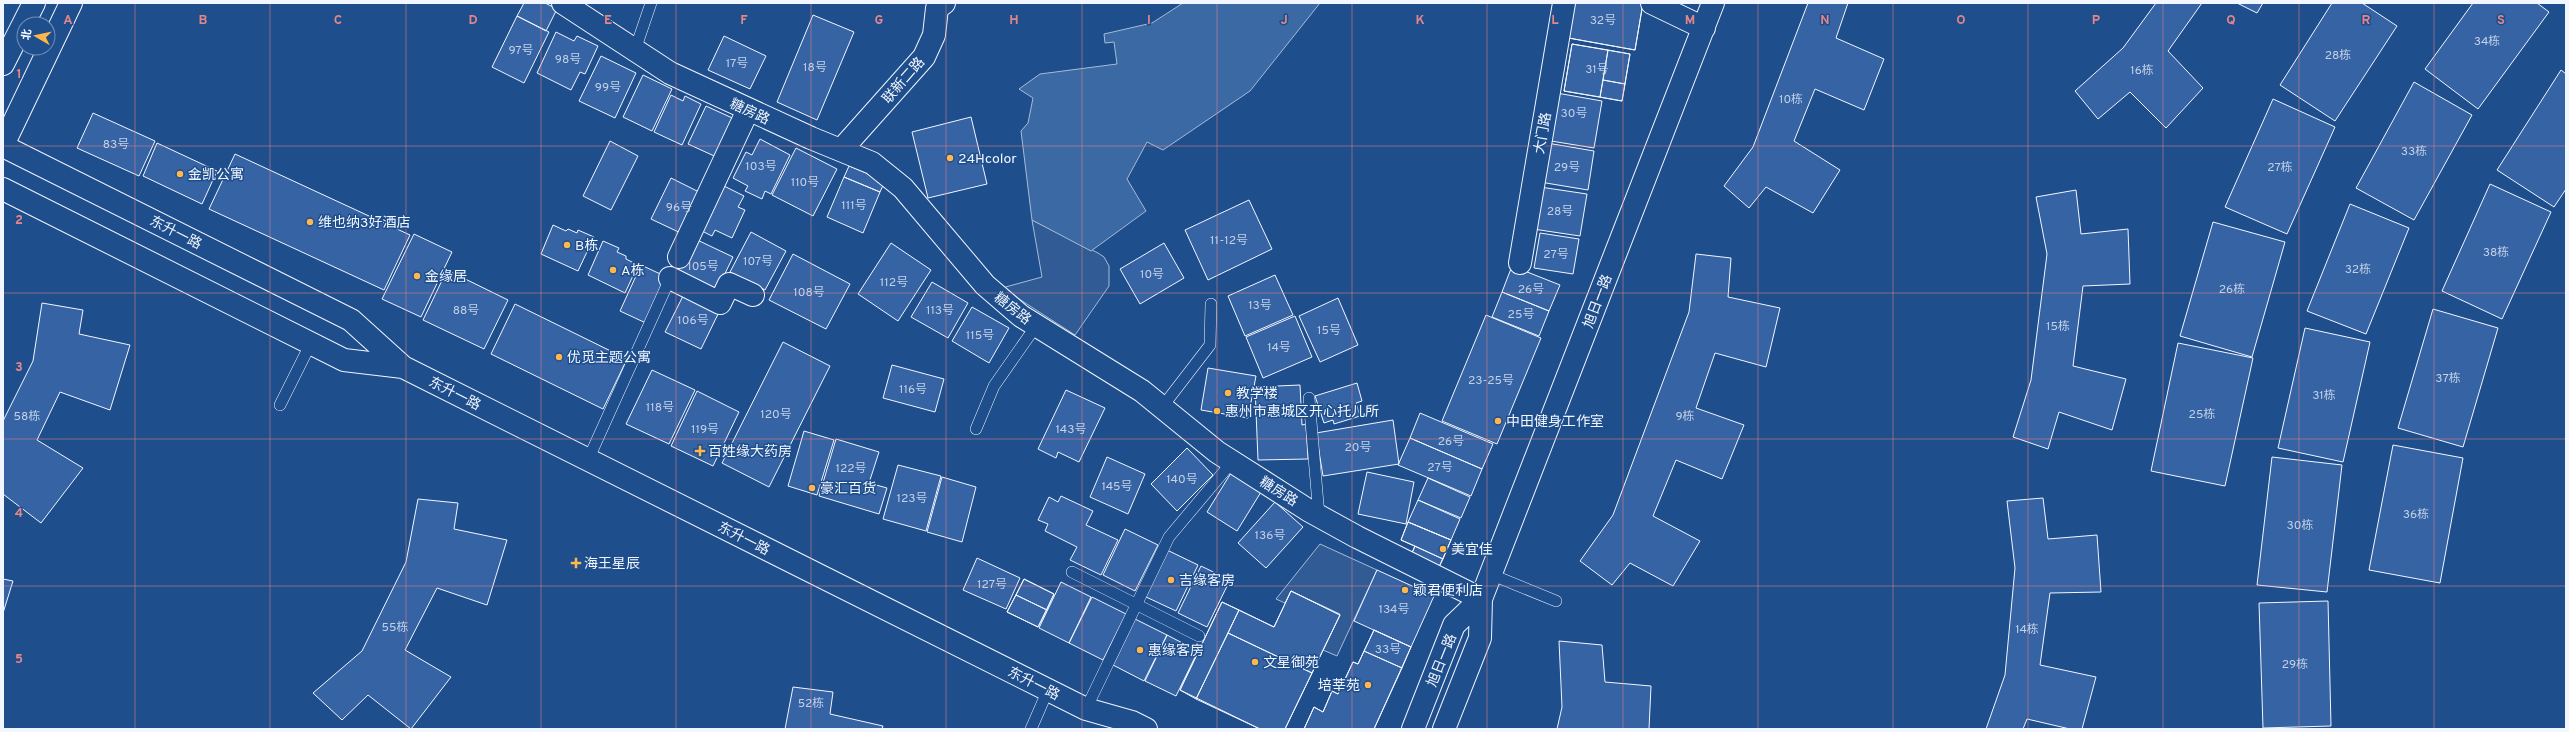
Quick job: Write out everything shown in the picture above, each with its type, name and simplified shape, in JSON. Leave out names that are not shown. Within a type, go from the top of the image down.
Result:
[{"type":"street","points":[[3,64],[34,3]]},
{"type":"street","points":[[3,145],[71,3]]},
{"type":"street","name":"糖房路","points":[[563,3],[670,73],[810,138],[842,149],[872,163],[903,188],[985,285],[1005,304],[1036,326],[1163,406],[1232,462],[1319,516],[1383,551],[1481,599]]},
{"type":"street","name":"联新二路","points":[[842,149],[924,57],[934,35],[937,8],[944,3]]},
{"type":"street","name":"大门路","points":[[1520,263],[1564,3]]},
{"type":"street","points":[[1652,3],[1704,28]]},
{"type":"street","name":"旭日一路","points":[[1444,729],[1480,638],[1481,599],[1490,574],[1713,3]]},
{"type":"street","points":[[679,257],[748,110]]},
{"type":"street","name":"东升一路","points":[[3,145],[351,320],[402,366],[1086,709],[1132,722],[1146,729]]},
{"type":"street","name":"东升一路","points":[[3,189],[344,360],[402,366]]},
{"type":"street","points":[[670,278],[720,303],[729,284],[752,295]]},
{"type":"street","name":"旭日一路","points":[[1413,729],[1454,625],[1481,599]]},
{"type":"street","name":"东升一路","points":[[1086,709],[1108,729]]},
{"type":"lane","points":[[635,50],[651,3]]},
{"type":"lane","points":[[588,460],[679,257]]},
{"type":"lane","points":[[1163,406],[1210,345],[1211,304]]},
{"type":"lane","points":[[976,429],[994,386],[1036,326]]},
{"type":"lane","points":[[280,405],[311,343]]},
{"type":"lane","points":[[1309,398],[1319,516]]},
{"type":"lane","points":[[1086,709],[1169,537],[1232,462]]},
{"type":"lane","points":[[1072,572],[1199,636]]},
{"type":"lane","points":[[1490,574],[1556,601]]},
{"type":"lane","points":[[1031,729],[1048,690]]},
{"type":"shaded area","points":[[1183,3],[1320,3],[1250,91],[1163,150],[1147,142],[1127,179],[1146,211],[1091,251],[1032,220],[1021,131],[1028,123],[1033,98],[1019,89],[1040,74],[1117,64],[1114,42],[1105,43],[1104,34],[1152,23]]},
{"type":"shaded area","points":[[1032,220],[1098,253],[1104,257],[1109,266],[1109,286],[1075,335],[1002,288],[1042,277]]},
{"type":"shaded area","points":[[1320,544],[1377,570],[1337,656],[1323,650],[1340,614],[1291,591],[1285,603],[1276,599]]},
{"type":"building","points":[[524,3],[545,3],[557,9],[546,31],[517,16]]},
{"type":"building","points":[[1569,3],[1643,3],[1635,50],[1563,37]]},
{"type":"building","points":[[1569,3],[1643,3],[1635,50],[1563,37]]},
{"type":"building","points":[[1808,3],[1848,3],[1836,38],[1884,59],[1864,110],[1815,89],[1794,141],[1840,170],[1813,213],[1766,187],[1749,208],[1724,186],[1753,147]]},
{"type":"building","points":[[2156,3],[2202,3],[2168,51],[2203,88],[2166,128],[2130,92],[2098,119],[2075,91],[2123,48]]},
{"type":"building","points":[[2237,3],[2263,3],[2257,13]]},
{"type":"building","points":[[2332,3],[2362,3],[2397,26],[2335,121],[2280,85]]},
{"type":"building","points":[[2473,3],[2537,3],[2549,12],[2478,109],[2425,69]]},
{"type":"building","points":[[813,15],[854,32],[817,120],[777,102]]},
{"type":"building","points":[[517,16],[549,32],[524,83],[492,67]]},
{"type":"building","points":[[556,32],[574,41],[577,36],[598,46],[585,74],[580,72],[571,90],[537,73]]},
{"type":"building","points":[[724,36],[766,56],[750,89],[708,70]]},
{"type":"building","points":[[1572,44],[1630,54],[1622,101],[1564,91]]},
{"type":"building","points":[[1572,44],[1608,50],[1600,97],[1564,91]]},
{"type":"building","points":[[1608,50],[1630,54],[1625,84],[1603,80]]},
{"type":"building","points":[[601,56],[636,73],[615,118],[579,101]]},
{"type":"building","points":[[2561,70],[2566,74],[2566,189],[2554,207],[2497,170]]},
{"type":"building","points":[[643,75],[672,89],[652,131],[623,117]]},
{"type":"building","points":[[1603,80],[1625,84],[1622,101],[1600,97]]},
{"type":"building","points":[[2414,82],[2472,115],[2414,220],[2356,188]]},
{"type":"building","points":[[1551,92],[1602,101],[1594,148],[1551,141]]},
{"type":"building","points":[[671,95],[683,101],[685,96],[701,104],[682,145],[654,132]]},
{"type":"building","points":[[2273,99],[2335,127],[2287,234],[2225,207]]},
{"type":"building","points":[[706,106],[741,122],[723,160],[688,144]]},
{"type":"building","points":[[93,113],[155,141],[139,176],[77,148]]},
{"type":"building","name":"24Hcolor","points":[[971,117],[987,184],[928,198],[912,132]]},
{"type":"building","points":[[760,139],[790,155],[771,194],[765,191],[762,199],[745,191],[748,186],[733,178],[746,152],[752,155]]},
{"type":"building","points":[[610,141],[638,156],[611,210],[583,196]]},
{"type":"building","name":"金凯公寓","points":[[157,143],[217,171],[202,204],[143,176]]},
{"type":"building","points":[[1547,143],[1594,151],[1588,190],[1540,182]]},
{"type":"building","points":[[796,148],[837,169],[813,216],[772,195]]},
{"type":"building","name":"维也纳3好酒店","points":[[235,154],[410,235],[384,290],[209,209]]},
{"type":"building","points":[[849,166],[885,181],[880,192],[844,177]]},
{"type":"building","points":[[844,177],[880,192],[863,233],[827,217]]},
{"type":"building","points":[[671,178],[707,196],[687,236],[651,219]]},
{"type":"building","points":[[718,183],[744,196],[738,207],[745,210],[732,238],[715,230],[712,236],[696,228]]},
{"type":"building","points":[[2490,184],[2551,212],[2502,319],[2442,291]]},
{"type":"building","points":[[1540,187],[1587,194],[1580,236],[1533,229]]},
{"type":"building","points":[[2076,190],[2081,234],[2128,229],[2130,284],[2083,286],[2073,366],[2126,379],[2112,430],[2059,412],[2048,449],[2013,437],[2031,380],[2047,254],[2036,197]]},
{"type":"building","points":[[1249,200],[1272,249],[1208,280],[1185,230]]},
{"type":"building","points":[[2350,204],[2409,228],[2366,334],[2307,311]]},
{"type":"building","points":[[2213,222],[2285,242],[2252,357],[2180,336]]},
{"type":"building","name":"B栋","points":[[553,225],[566,231],[568,229],[577,233],[578,230],[594,237],[578,271],[541,254]]},
{"type":"building","points":[[751,232],[786,251],[765,290],[730,272]]},
{"type":"building","points":[[1540,233],[1579,239],[1573,274],[1534,268]]},
{"type":"building","name":"金缘居","points":[[414,234],[452,252],[421,317],[382,299]]},
{"type":"building","points":[[691,237],[733,257],[715,294],[673,274]]},
{"type":"building","name":"A栋","points":[[603,241],[619,248],[617,252],[626,256],[626,259],[638,265],[625,293],[588,275]]},
{"type":"building","points":[[891,243],[931,270],[898,321],[858,294]]},
{"type":"building","points":[[1164,243],[1184,278],[1140,304],[1120,269]]},
{"type":"building","points":[[793,254],[850,284],[826,329],[769,300]]},
{"type":"building","points":[[1696,254],[1731,258],[1728,297],[1780,308],[1766,367],[1715,353],[1696,408],[1744,425],[1722,479],[1676,460],[1653,516],[1700,541],[1673,586],[1630,563],[1612,585],[1580,561],[1613,515],[1689,312]]},
{"type":"building","points":[[641,265],[669,278],[648,324],[620,311]]},
{"type":"building","points":[[1512,266],[1560,285],[1549,311],[1502,292]]},
{"type":"building","points":[[447,270],[508,300],[484,349],[423,320]]},
{"type":"building","points":[[1275,275],[1293,315],[1245,336],[1228,296]]},
{"type":"building","points":[[932,282],[968,303],[948,338],[911,317]]},
{"type":"building","points":[[686,290],[721,308],[701,349],[665,332]]},
{"type":"building","points":[[1502,292],[1549,311],[1539,336],[1492,317]]},
{"type":"building","points":[[1338,298],[1358,345],[1320,362],[1299,316]]},
{"type":"building","points":[[42,303],[83,310],[79,334],[130,345],[110,410],[60,392],[37,440],[83,468],[41,523],[3,494],[3,421],[33,361]]},
{"type":"building","name":"优觅主题公寓","points":[[515,304],[627,359],[603,409],[491,354]]},
{"type":"building","points":[[972,307],[1009,328],[989,363],[952,341]]},
{"type":"building","points":[[2433,309],[2498,328],[2463,447],[2398,428]]},
{"type":"building","points":[[1486,315],[1541,338],[1497,444],[1442,421]]},
{"type":"building","points":[[1295,316],[1312,357],[1263,378],[1246,337]]},
{"type":"building","points":[[2305,328],[2370,342],[2343,462],[2278,448]]},
{"type":"building","points":[[783,342],[830,366],[769,487],[722,463]]},
{"type":"building","points":[[2178,343],[2253,358],[2225,486],[2151,471]]},
{"type":"building","points":[[892,365],[944,379],[935,412],[883,398]]},
{"type":"building","name":"教学楼","points":[[1208,368],[1256,376],[1248,418],[1201,410]]},
{"type":"building","points":[[652,370],[695,390],[669,444],[626,424]]},
{"type":"building","points":[[1357,383],[1362,401],[1356,403],[1360,416],[1334,424],[1333,420],[1324,423],[1315,396]]},
{"type":"building","points":[[1300,385],[1302,425],[1306,424],[1308,459],[1258,460],[1255,387]]},
{"type":"building","points":[[1066,390],[1105,408],[1079,462],[1058,452],[1056,458],[1038,449]]},
{"type":"building","points":[[697,391],[739,412],[713,466],[671,446]]},
{"type":"building","points":[[1420,413],[1493,444],[1482,469],[1410,438]]},
{"type":"building","points":[[1393,420],[1399,464],[1323,476],[1316,433]]},
{"type":"building","points":[[804,431],[834,440],[817,495],[788,486]]},
{"type":"building","points":[[1410,438],[1482,469],[1471,496],[1398,465]]},
{"type":"building","points":[[836,439],[879,452],[869,483],[887,488],[879,514],[819,496]]},
{"type":"building","points":[[2393,445],[2463,458],[2440,583],[2369,570]]},
{"type":"building","points":[[1187,448],[1213,475],[1177,511],[1151,484]]},
{"type":"building","points":[[1107,457],[1145,474],[1128,514],[1090,497]]},
{"type":"building","points":[[2272,457],[2342,465],[2327,592],[2257,585]]},
{"type":"building","points":[[898,465],[941,476],[926,531],[883,519]]},
{"type":"building","points":[[1367,472],[1414,482],[1406,524],[1358,514]]},
{"type":"building","points":[[1231,473],[1261,492],[1237,531],[1207,512]]},
{"type":"building","points":[[942,477],[976,487],[962,542],[927,532]]},
{"type":"building","points":[[1428,478],[1470,497],[1461,518],[1418,500]]},
{"type":"building","points":[[1061,496],[1093,511],[1086,525],[1118,540],[1101,575],[1070,560],[1077,547],[1045,531],[1048,524],[1038,520],[1049,497],[1058,502]]},
{"type":"building","points":[[2043,498],[2048,539],[2097,535],[2101,592],[2050,593],[2040,665],[2096,677],[2082,729],[2070,729],[2027,719],[2023,729],[1986,729],[2005,675],[2015,568],[2007,501]]},
{"type":"building","points":[[418,499],[458,503],[454,529],[507,540],[487,605],[437,588],[405,650],[451,677],[411,729],[368,695],[342,720],[313,693],[362,651],[406,562]]},
{"type":"building","points":[[1418,500],[1460,519],[1451,540],[1408,522]]},
{"type":"building","points":[[1275,502],[1303,527],[1266,568],[1238,543]]},
{"type":"building","points":[[1408,522],[1451,540],[1439,567],[1411,555],[1415,546],[1401,540]]},
{"type":"building","points":[[1408,522],[1451,540],[1443,559],[1401,540]]},
{"type":"building","points":[[1125,529],[1158,545],[1135,591],[1103,575]]},
{"type":"building","points":[[1415,546],[1443,559],[1439,567],[1411,555]]},
{"type":"building","name":"吉缘客房","points":[[1167,550],[1198,565],[1176,611],[1144,596]]},
{"type":"building","points":[[977,558],[1020,578],[1006,609],[963,590]]},
{"type":"building","points":[[1201,566],[1230,580],[1207,627],[1178,613]]},
{"type":"building","points":[[1377,570],[1434,596],[1411,647],[1354,621]]},
{"type":"building","points":[[3,579],[13,581],[3,613]]},
{"type":"building","points":[[1024,579],[1054,594],[1038,627],[1007,612]]},
{"type":"building","points":[[1024,579],[1054,594],[1047,610],[1016,595]]},
{"type":"building","points":[[1061,582],[1091,597],[1069,643],[1039,628]]},
{"type":"building","name":"文星御苑","points":[[1291,591],[1340,615],[1285,729],[1260,729],[1180,690],[1222,602],[1274,627]]},
{"type":"building","points":[[1291,591],[1340,615],[1312,673],[1228,633],[1239,610],[1274,627]]},
{"type":"building","points":[[1016,595],[1047,610],[1038,627],[1007,612]]},
{"type":"building","points":[[1092,597],[1126,614],[1103,660],[1069,643]]},
{"type":"building","points":[[2328,601],[2331,726],[2263,728],[2259,603]]},
{"type":"building","points":[[1222,602],[1239,610],[1196,699],[1180,690]]},
{"type":"building","name":"惠缘客房","points":[[1135,619],[1167,635],[1144,681],[1113,665]]},
{"type":"building","name":"培莘苑","points":[[1374,630],[1411,647],[1374,729],[1304,729],[1314,707],[1323,712],[1332,691],[1338,694],[1353,662],[1358,664]]},
{"type":"building","points":[[1374,630],[1411,647],[1402,668],[1364,651]]},
{"type":"building","points":[[1228,633],[1312,673],[1285,729],[1260,729],[1196,699]]},
{"type":"building","points":[[1167,635],[1198,651],[1176,696],[1145,681]]},
{"type":"building","points":[[1559,641],[1602,645],[1605,682],[1651,686],[1649,729],[1557,729],[1562,707]]},
{"type":"building","name":"培莘苑","points":[[1364,651],[1402,668],[1374,729],[1304,729],[1314,707],[1323,712],[1332,691],[1338,694],[1353,662],[1358,664]]},
{"type":"building","points":[[793,687],[833,692],[830,714],[883,726],[882,729],[785,729]]},
{"type":"place","name":"24Hcolor","points":[[950,158]]},
{"type":"place","name":"金凯公寓","points":[[180,174]]},
{"type":"place","name":"维也纳3好酒店","points":[[310,222]]},
{"type":"place","name":"B栋","points":[[567,245]]},
{"type":"place","name":"A栋","points":[[613,270]]},
{"type":"place","name":"金缘居","points":[[417,276]]},
{"type":"place","name":"优觅主题公寓","points":[[559,357]]},
{"type":"place","name":"教学楼","points":[[1228,393]]},
{"type":"place","name":"惠州市惠城区开心托儿所","points":[[1217,411]]},
{"type":"place","name":"中田健身工作室","points":[[1498,421]]},
{"type":"place","name":"百姓缘大药房","points":[[700,451]]},
{"type":"place","name":"豪汇百货","points":[[812,488]]},
{"type":"place","name":"美宜佳","points":[[1443,549]]},
{"type":"place","name":"海王星辰","points":[[576,563]]},
{"type":"place","name":"吉缘客房","points":[[1171,580]]},
{"type":"place","name":"颖君便利店","points":[[1405,590]]},
{"type":"place","name":"惠缘客房","points":[[1140,650]]},
{"type":"place","name":"文星御苑","points":[[1255,662]]},
{"type":"place","name":"培莘苑","points":[[1368,685]]}]
